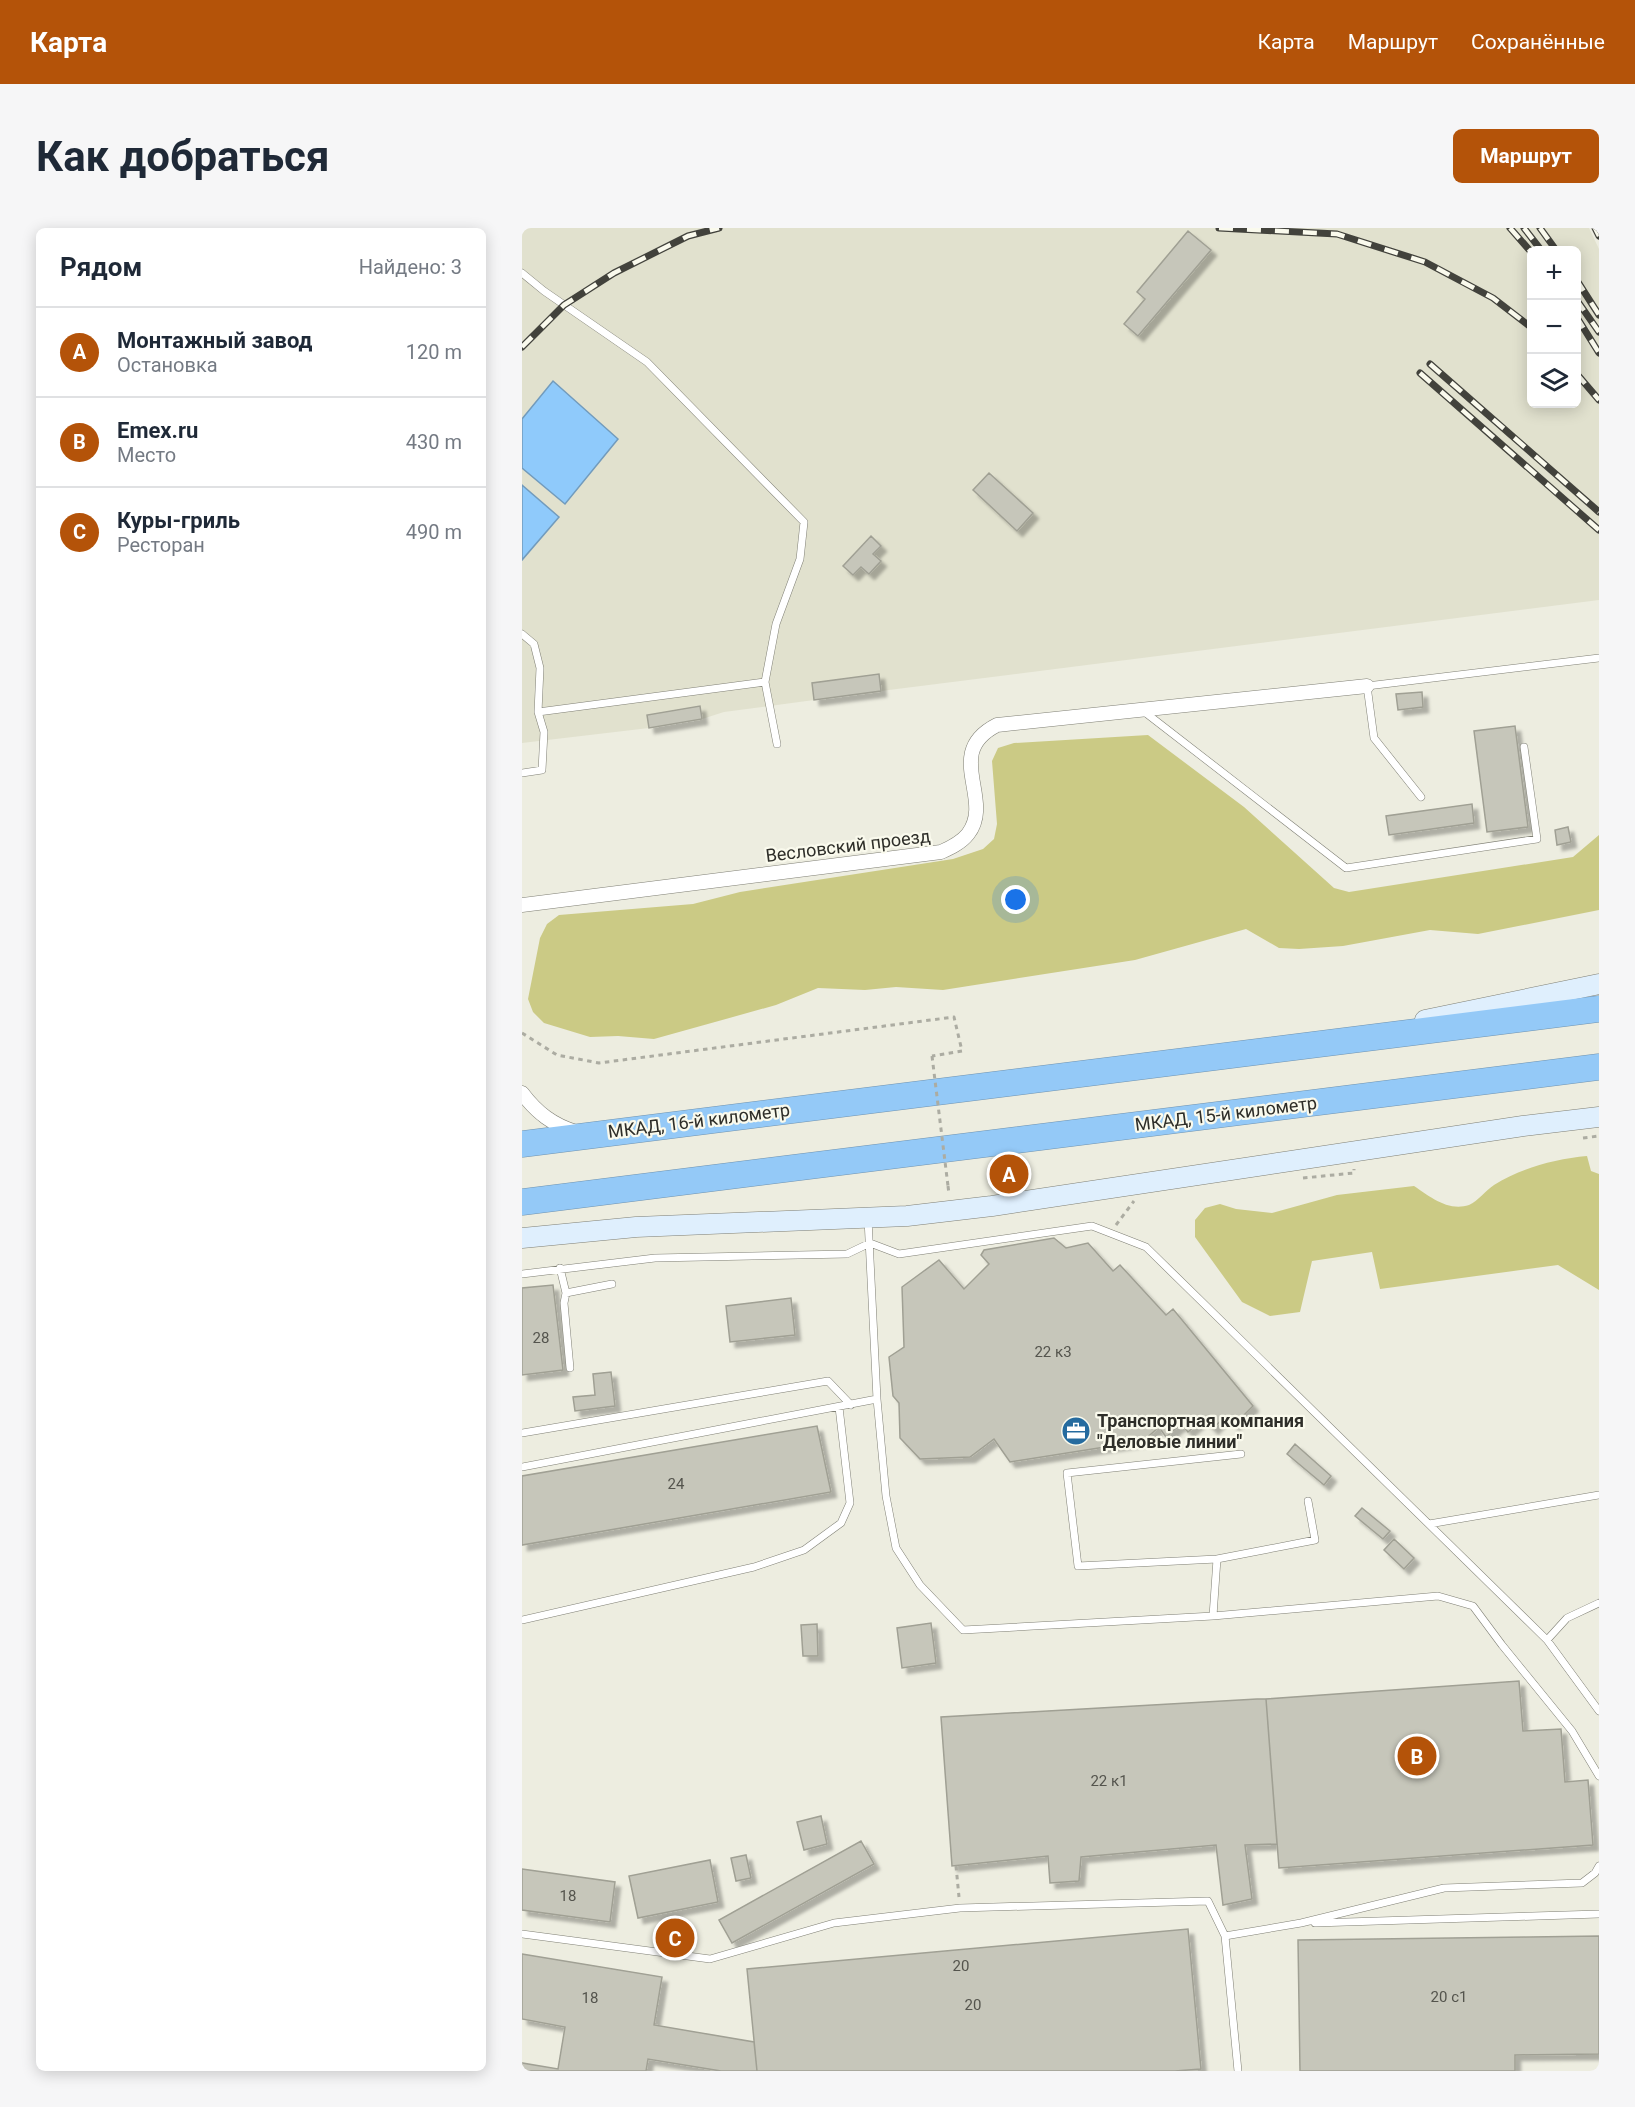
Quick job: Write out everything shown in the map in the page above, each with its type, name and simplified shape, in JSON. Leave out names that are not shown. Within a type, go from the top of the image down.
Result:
[{"type":"highway","points":[[1301,1047],[1599,1008]]},
{"type":"highway","name":"МКАД, 16-й километр","points":[[522,1144],[1301,1047]]},
{"type":"highway","name":"МКАД, 15-й километр","points":[[522,1202],[1599,1067]]},
{"type":"main road","points":[[1301,1047],[1599,984]]},
{"type":"main road","points":[[522,1238],[636,1227],[907,1216],[992,1206],[1499,1129],[1599,1117]]},
{"type":"street","name":"Весловский проезд","points":[[522,905],[941,852],[969,834],[976,814],[971,754],[975,741],[986,730],[997,725],[1367,686]]},
{"type":"street","points":[[522,1093],[534,1110],[559,1126],[587,1135]]},
{"type":"lane","points":[[522,273],[544,291],[647,362],[804,522],[800,559],[776,624],[765,682],[777,744]]},
{"type":"lane","points":[[522,634],[534,644],[540,668],[538,712],[544,732],[542,770],[522,773]]},
{"type":"lane","points":[[1421,797],[1374,738],[1367,686],[1599,658]]},
{"type":"lane","points":[[538,712],[765,682]]},
{"type":"lane","points":[[1141,710],[1346,868],[1537,839],[1524,747]]},
{"type":"lane","points":[[868,1217],[877,1399],[886,1496],[896,1548],[920,1585],[963,1630],[1213,1616],[1438,1596],[1473,1606],[1572,1731],[1599,1776]]},
{"type":"lane","points":[[522,1274],[655,1258],[847,1254],[870,1244],[899,1254],[1092,1226],[1146,1247],[1547,1640],[1599,1712]]},
{"type":"lane","points":[[560,1268],[566,1293],[564,1303],[570,1368]]},
{"type":"lane","points":[[566,1293],[612,1284]]},
{"type":"lane","points":[[522,1433],[828,1381],[851,1405]]},
{"type":"lane","points":[[522,1467],[877,1399]]},
{"type":"lane","points":[[522,1620],[754,1567],[804,1550],[841,1523],[850,1503],[839,1407]]},
{"type":"lane","points":[[1241,1454],[1067,1473],[1078,1566],[1217,1559],[1315,1540],[1308,1501]]},
{"type":"lane","points":[[1429,1524],[1599,1495]]},
{"type":"lane","points":[[1213,1616],[1217,1559]]},
{"type":"lane","points":[[1547,1640],[1567,1618],[1599,1602]]},
{"type":"lane","points":[[1225,1936],[1301,1923],[1444,1888],[1582,1883],[1595,1873],[1599,1866]]},
{"type":"lane","points":[[522,1934],[710,1959],[834,1923],[960,1908],[1208,1901],[1225,1936],[1238,2071]]},
{"type":"lane","points":[[1301,1923],[1599,1914]]},
{"type":"path","points":[[522,1033],[557,1055],[599,1063],[954,1017],[962,1051],[932,1056],[949,1196]]},
{"type":"path","points":[[956,1866],[959,1895]]},
{"type":"shaded area","points":[[522,228],[1589,228],[1599,249],[1599,600],[724,712],[702,719],[649,728],[522,743]]},
{"type":"shaded area","points":[[1148,735],[1244,807],[1334,888],[1349,892],[1573,857],[1599,835],[1599,910],[1478,934],[1430,930],[1343,946],[1299,949],[1279,948],[1246,929],[1135,960],[943,990],[896,987],[865,990],[818,988],[776,1005],[654,1039],[618,1036],[590,1037],[544,1023],[533,1012],[528,999],[540,938],[547,924],[559,915],[693,904],[740,892],[953,859],[983,849],[994,839],[997,824],[992,761],[998,748],[1014,743]]},
{"type":"shaded area","points":[[1587,1156],[1591,1171],[1599,1174],[1599,1290],[1558,1265],[1380,1289],[1372,1252],[1312,1261],[1300,1312],[1270,1316],[1242,1302],[1195,1237],[1195,1220],[1205,1208],[1220,1204],[1236,1209],[1272,1213],[1337,1195],[1414,1186],[1439,1202],[1461,1207],[1472,1203],[1494,1185],[1527,1169],[1563,1159]]},
{"type":"water","points":[[553,381],[618,439],[565,504],[522,468],[522,419]]},
{"type":"water","points":[[522,485],[559,517],[522,560]]},
{"type":"building","points":[[1188,231],[1211,250],[1138,336],[1124,324],[1145,299],[1137,292]]},
{"type":"building","points":[[989,473],[1033,513],[1017,531],[973,490]]},
{"type":"building","points":[[871,536],[881,546],[873,554],[881,561],[869,574],[861,567],[853,575],[843,566]]},
{"type":"building","points":[[879,674],[881,691],[814,700],[812,683]]},
{"type":"building","points":[[1422,692],[1423,707],[1398,710],[1396,694]]},
{"type":"building","points":[[700,706],[702,719],[649,728],[647,715]]},
{"type":"building","points":[[1515,726],[1528,827],[1487,832],[1474,731]]},
{"type":"building","points":[[1472,804],[1474,823],[1389,835],[1386,816]]},
{"type":"building","points":[[1568,827],[1571,842],[1557,845],[1555,830]]},
{"type":"building","points":[[1054,1238],[1066,1248],[1088,1243],[1113,1271],[1120,1265],[1166,1315],[1173,1309],[1253,1406],[1234,1425],[1225,1416],[1213,1429],[1203,1419],[1188,1432],[1181,1424],[1166,1437],[1159,1427],[1143,1441],[1010,1462],[994,1439],[970,1457],[920,1459],[900,1438],[899,1403],[893,1396],[889,1357],[904,1347],[902,1287],[939,1260],[964,1289],[989,1264],[981,1255],[984,1250]]},
{"type":"building","points":[[553,1285],[563,1370],[522,1375],[522,1288]]},
{"type":"building","points":[[791,1298],[795,1335],[730,1342],[726,1306]]},
{"type":"building","points":[[611,1372],[615,1406],[575,1411],[573,1397],[595,1395],[593,1374]]},
{"type":"building","points":[[817,1426],[831,1492],[522,1545],[522,1476]]},
{"type":"building","points":[[1295,1444],[1331,1476],[1324,1485],[1287,1454]]},
{"type":"building","points":[[1362,1508],[1390,1531],[1383,1539],[1355,1516]]},
{"type":"building","points":[[1394,1539],[1414,1558],[1404,1569],[1384,1550]]},
{"type":"building","points":[[931,1623],[936,1663],[902,1668],[897,1628]]},
{"type":"building","points":[[817,1624],[818,1656],[803,1656],[801,1625]]},
{"type":"building","points":[[1519,1681],[1523,1731],[1561,1729],[1565,1782],[1588,1780],[1593,1845],[1279,1868],[1266,1699]]},
{"type":"building","points":[[1266,1699],[1277,1844],[1245,1845],[1252,1899],[1223,1905],[1216,1845],[1081,1857],[1079,1881],[1050,1883],[1048,1856],[952,1866],[941,1717]]},
{"type":"building","points":[[821,1816],[827,1844],[804,1850],[797,1822]]},
{"type":"building","points":[[861,1841],[874,1864],[732,1943],[719,1920]]},
{"type":"building","points":[[746,1855],[751,1878],[736,1881],[731,1858]]},
{"type":"building","points":[[710,1860],[718,1902],[638,1918],[629,1876]]},
{"type":"building","points":[[522,1869],[615,1882],[610,1922],[522,1910]]},
{"type":"building","points":[[1188,1929],[1201,2069],[1175,2071],[757,2071],[747,1969]]},
{"type":"building","points":[[1599,1936],[1599,2054],[1515,2055],[1515,2071],[1300,2071],[1298,1940]]},
{"type":"building","points":[[522,1954],[662,1977],[654,2025],[754,2042],[757,2071],[721,2071],[648,2059],[646,2071],[522,2071],[522,2063],[558,2069],[565,2027],[522,2019]]},
{"type":"railway","points":[[522,347],[564,305],[614,273],[688,236],[719,228]]},
{"type":"railway","points":[[1219,228],[1337,234],[1425,262],[1493,298],[1527,324]]},
{"type":"railway","points":[[1510,228],[1527,247]]},
{"type":"railway","points":[[1524,228],[1538,246]]},
{"type":"railway","points":[[1540,228],[1553,246]]},
{"type":"railway","points":[[1595,228],[1599,236]]},
{"type":"railway","points":[[1581,287],[1599,315]]},
{"type":"railway","points":[[1577,300],[1599,332]]},
{"type":"railway","points":[[1581,324],[1599,353]]},
{"type":"railway","points":[[1430,364],[1599,512]]},
{"type":"railway","points":[[1420,373],[1599,530]]},
{"type":"railway","points":[[1581,379],[1599,400]]},
{"type":"place","name":"Монтажный завод","points":[[1009,1174]]},
{"type":"place","name":"Транспортная компания \"Деловые линии\"","points":[[1076,1431]]},
{"type":"place","name":"Emex.ru","points":[[1417,1756]]},
{"type":"place","name":"Куры-гриль","points":[[675,1938]]}]
